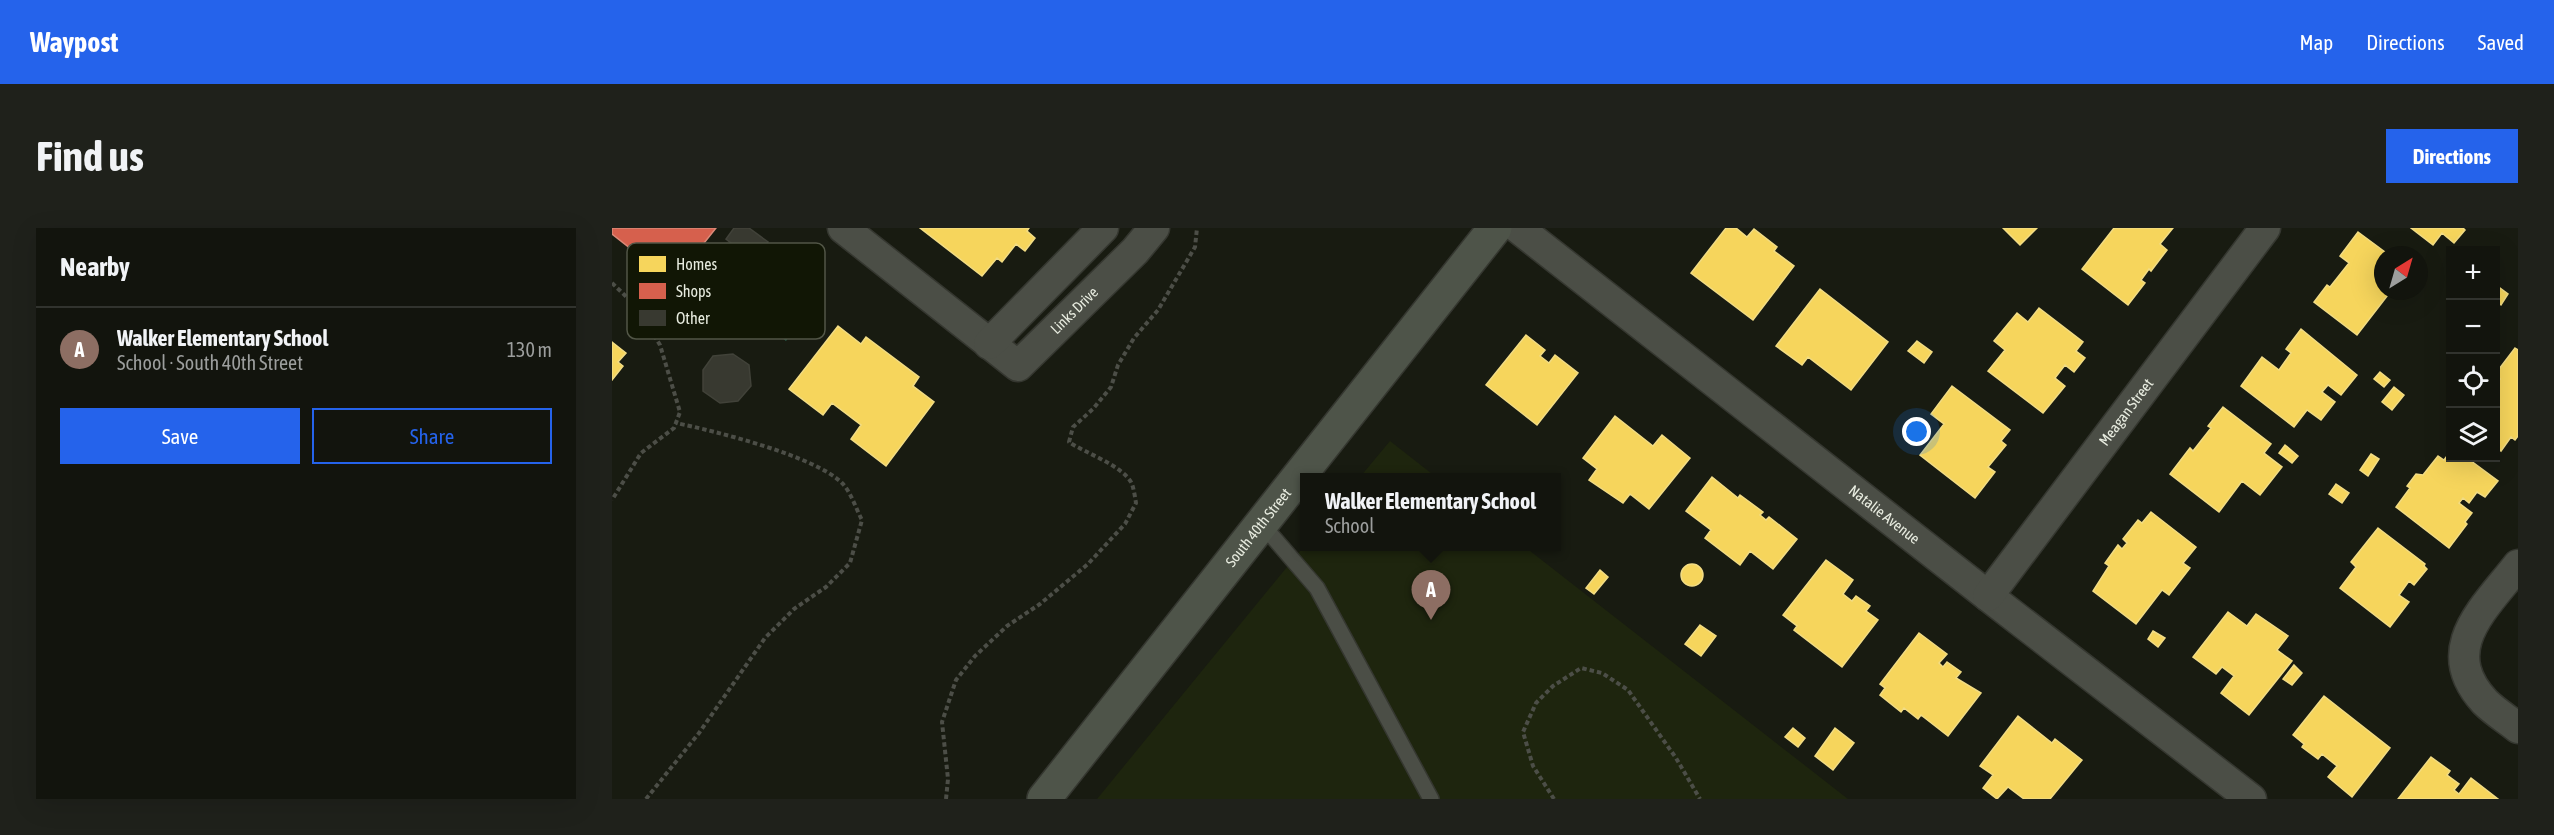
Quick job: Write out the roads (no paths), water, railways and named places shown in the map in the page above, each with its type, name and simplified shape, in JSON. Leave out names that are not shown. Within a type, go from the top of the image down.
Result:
[{"type":"street","name":"Links Drive","points":[[843,228],[1018,366],[1135,251],[1154,228]]},
{"type":"street","points":[[989,344],[1103,228]]},
{"type":"street","name":"South 40th Street","points":[[1301,473],[1495,228]]},
{"type":"street","name":"Natalie Avenue","points":[[1518,228],[2251,799]]},
{"type":"street","name":"Meagan Street","points":[[1988,596],[2265,228]]},
{"type":"street","name":"South 40th Street","points":[[1044,799],[1300,475]]},
{"type":"street","points":[[2518,565],[2472,623],[2464,643],[2463,665],[2471,684],[2487,704],[2518,728]]},
{"type":"lane","points":[[1261,524],[1317,588],[1431,799]]},
{"type":"place","name":"Walker Elementary School","points":[[1431,620]]}]
